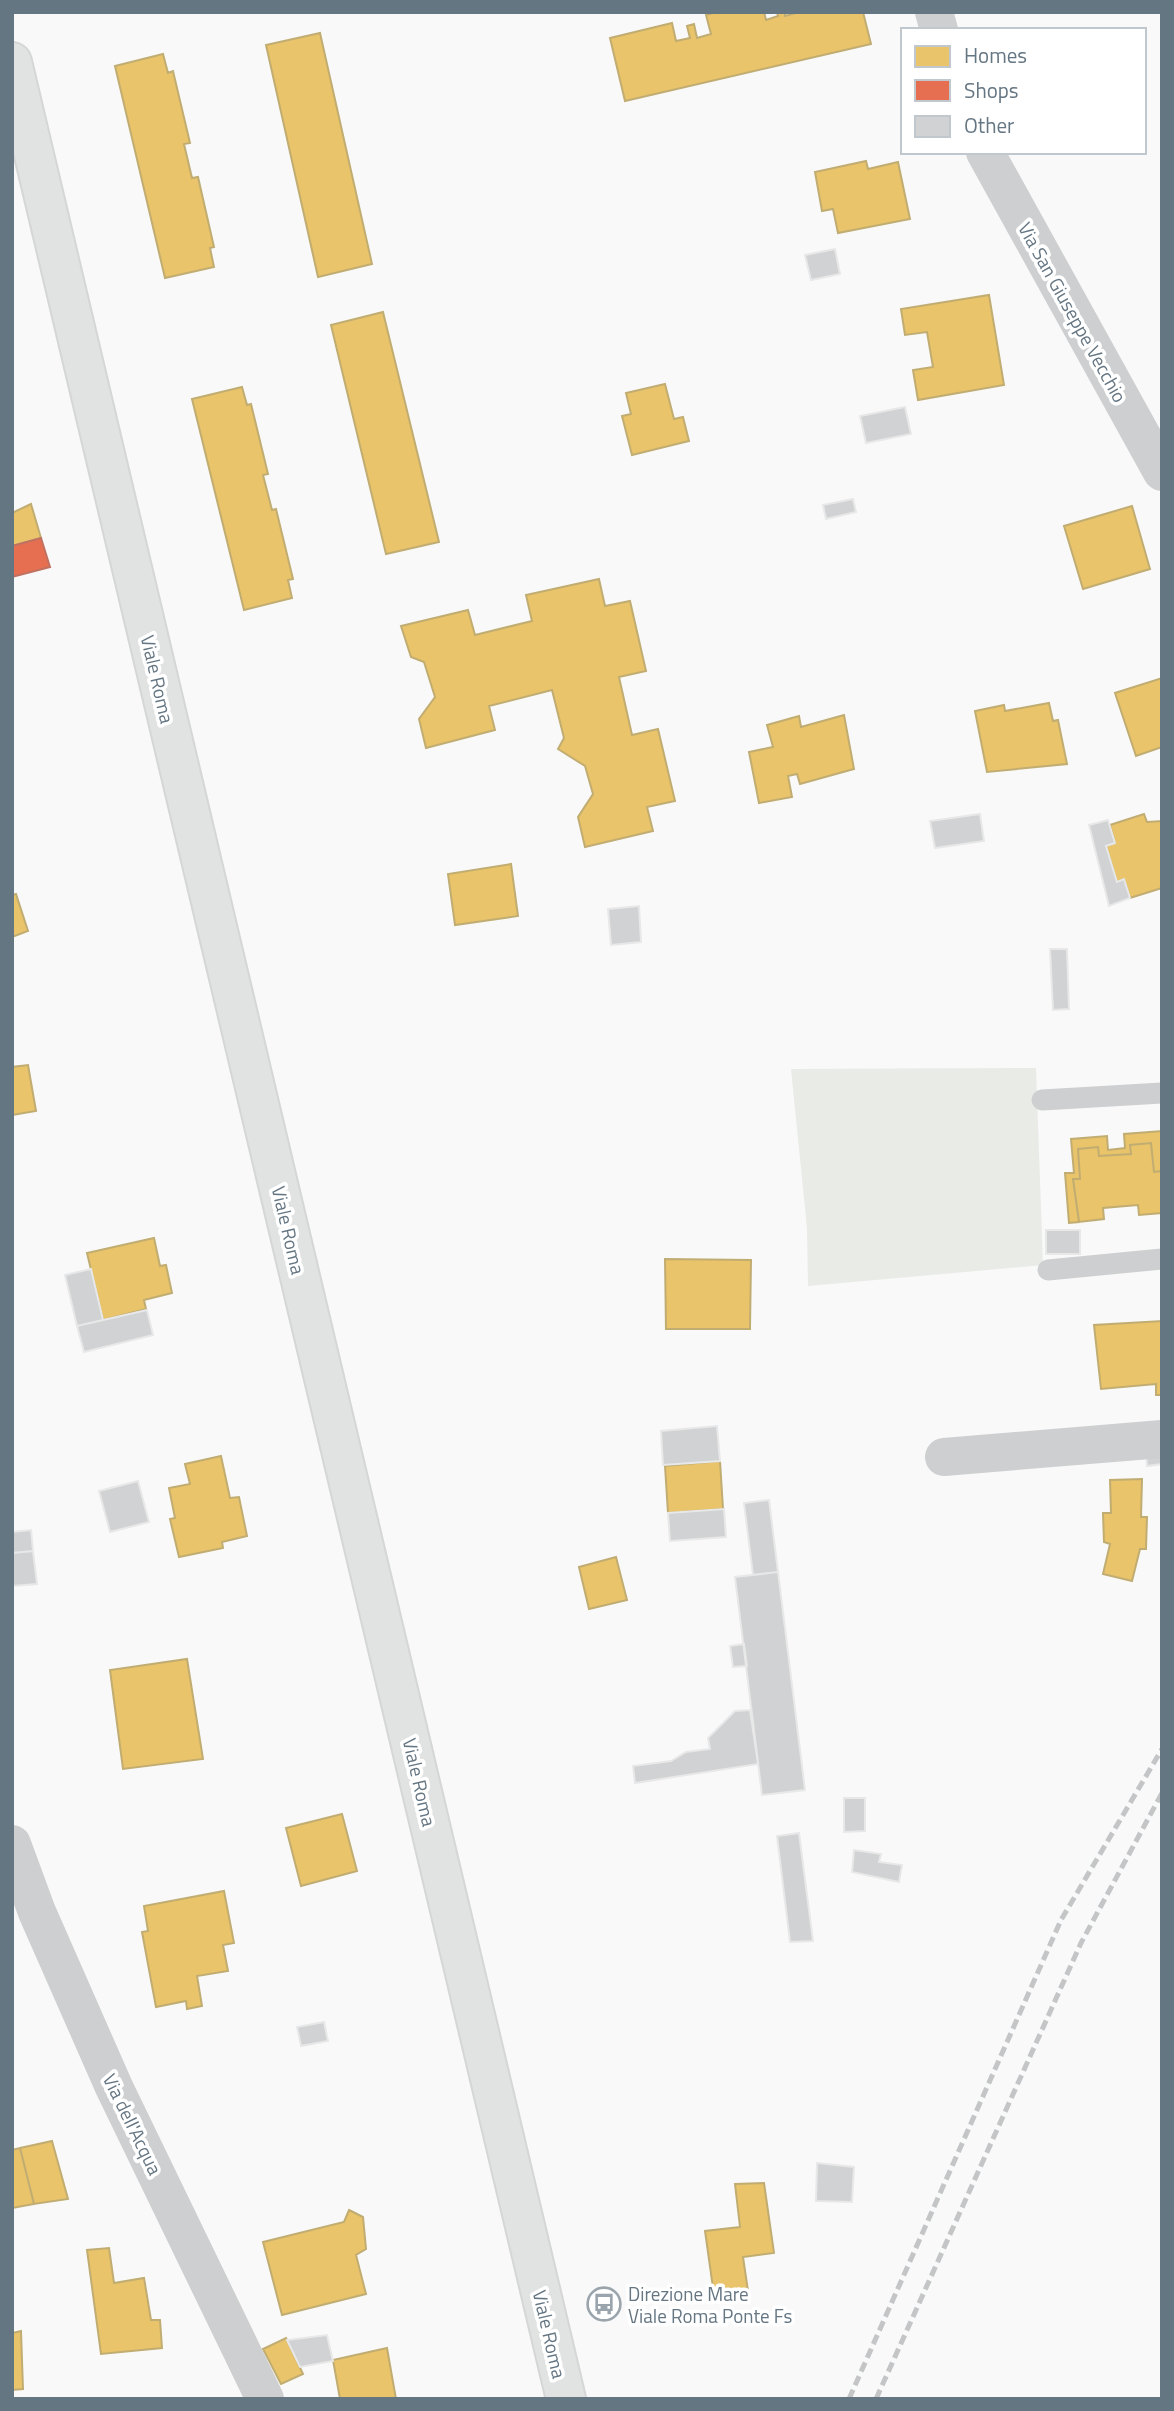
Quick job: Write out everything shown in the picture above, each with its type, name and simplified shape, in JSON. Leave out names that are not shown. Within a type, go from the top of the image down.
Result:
[{"type":"main road","name":"Viale Roma","points":[[12,62],[566,2399]]},
{"type":"street","name":"Via San Giuseppe Vecchio","points":[[986,154],[1162,472]]},
{"type":"street","points":[[944,1457],[1162,1439]]},
{"type":"street","name":"Via dell'Acqua","points":[[12,1844],[37,1912],[114,2087],[265,2399]]},
{"type":"lane","points":[[1042,1100],[1162,1093]]},
{"type":"lane","points":[[1048,1270],[1162,1259]]},
{"type":"shaded area","points":[[1036,1068],[1043,1265],[808,1286],[807,1228],[791,1069]]},
{"type":"building: Homes","points":[[716,12],[764,12],[766,20],[778,16],[777,12],[785,12],[785,16],[799,12],[863,12],[871,44],[625,101],[610,38],[672,23],[676,41],[690,38],[687,26],[694,24],[697,38],[711,34],[706,15]]},
{"type":"building: Homes","points":[[320,33],[372,264],[318,277],[266,45]]},
{"type":"building: Homes","points":[[163,54],[168,73],[173,71],[190,143],[184,144],[192,178],[198,177],[214,247],[210,248],[214,267],[165,278],[115,66]]},
{"type":"building: Homes","points":[[866,161],[868,169],[898,162],[910,219],[838,233],[833,209],[822,211],[815,172]]},
{"type":"building: Homes","points":[[989,295],[1004,385],[918,400],[913,370],[933,367],[927,332],[905,335],[901,309]]},
{"type":"building: Homes","points":[[383,312],[439,542],[386,554],[331,325]]},
{"type":"building: Homes","points":[[665,384],[674,419],[683,417],[689,441],[632,455],[622,416],[631,414],[626,393]]},
{"type":"building: Homes","points":[[242,387],[247,405],[251,404],[268,474],[263,475],[272,510],[276,509],[293,579],[288,580],[292,598],[244,610],[192,399]]},
{"type":"building: Homes","points":[[31,504],[41,538],[12,546],[12,513]]},
{"type":"building: Homes","points":[[1132,506],[1150,569],[1083,589],[1064,526]]},
{"type":"building: Homes","points":[[599,579],[605,606],[630,601],[646,671],[619,677],[632,735],[658,729],[675,801],[647,807],[653,831],[585,847],[578,817],[593,794],[585,766],[558,749],[564,738],[552,690],[489,706],[495,730],[426,748],[419,719],[435,697],[424,662],[411,657],[401,626],[468,610],[475,635],[532,621],[526,595]]},
{"type":"building: Homes","points":[[1162,678],[1162,747],[1136,756],[1115,693]]},
{"type":"building: Homes","points":[[1049,703],[1053,721],[1058,720],[1067,764],[987,772],[975,711],[1004,705],[1005,711]]},
{"type":"building: Homes","points":[[844,715],[854,769],[800,784],[797,774],[788,776],[792,797],[759,803],[749,752],[773,747],[767,725],[799,716],[801,727]]},
{"type":"building: Homes","points":[[1144,814],[1147,822],[1162,821],[1162,888],[1130,898],[1124,879],[1117,882],[1106,846],[1115,843],[1110,825]]},
{"type":"building: Homes","points":[[511,864],[518,916],[455,925],[448,874]]},
{"type":"building: Homes","points":[[16,894],[28,931],[12,937],[12,895]]},
{"type":"building: Homes","points":[[28,1065],[36,1111],[12,1115],[12,1067]]},
{"type":"building: Homes","points":[[1162,1131],[1162,1171],[1154,1172],[1151,1143],[1130,1145],[1131,1154],[1099,1156],[1098,1147],[1078,1149],[1080,1179],[1073,1179],[1079,1222],[1069,1223],[1065,1173],[1074,1173],[1071,1139],[1107,1136],[1108,1150],[1125,1148],[1124,1134]]},
{"type":"building: Homes","points":[[1151,1143],[1154,1172],[1162,1171],[1162,1213],[1139,1215],[1138,1205],[1103,1208],[1104,1219],[1079,1222],[1073,1179],[1080,1179],[1078,1149],[1098,1147],[1099,1156],[1131,1154],[1130,1145]]},
{"type":"building: Homes","points":[[154,1238],[160,1266],[166,1265],[172,1293],[144,1300],[146,1309],[103,1320],[87,1253]]},
{"type":"building: Homes","points":[[665,1259],[751,1260],[750,1329],[666,1329]]},
{"type":"building: Homes","points":[[1162,1321],[1162,1395],[1156,1395],[1156,1384],[1101,1389],[1094,1325]]},
{"type":"building: Homes","points":[[221,1456],[230,1498],[239,1497],[247,1536],[222,1542],[223,1548],[179,1557],[170,1519],[175,1518],[169,1488],[190,1484],[185,1464]]},
{"type":"building: Homes","points":[[720,1461],[723,1509],[668,1513],[665,1466]]},
{"type":"building: Homes","points":[[1142,1479],[1141,1517],[1147,1517],[1146,1549],[1140,1549],[1132,1581],[1103,1574],[1110,1544],[1104,1542],[1103,1513],[1111,1513],[1110,1480]]},
{"type":"building: Homes","points":[[616,1557],[627,1600],[589,1609],[579,1567]]},
{"type":"building: Homes","points":[[187,1659],[203,1759],[123,1769],[110,1670]]},
{"type":"building: Homes","points":[[342,1814],[357,1871],[301,1886],[286,1828]]},
{"type":"building: Homes","points":[[224,1891],[234,1943],[223,1945],[228,1971],[197,1976],[202,2006],[187,2009],[186,2001],[156,2007],[142,1932],[148,1931],[144,1906]]},
{"type":"building: Homes","points":[[52,2141],[68,2199],[34,2204],[20,2148]]},
{"type":"building: Homes","points":[[20,2148],[34,2204],[12,2208],[12,2150]]},
{"type":"building: Homes","points":[[764,2183],[774,2253],[743,2257],[748,2291],[714,2295],[705,2231],[740,2227],[735,2184]]},
{"type":"building: Homes","points":[[349,2210],[363,2217],[366,2249],[356,2255],[366,2294],[282,2315],[263,2242],[344,2222]]},
{"type":"building: Homes","points":[[109,2248],[114,2283],[144,2278],[151,2320],[160,2320],[162,2348],[101,2354],[87,2250]]},
{"type":"building: Homes","points":[[21,2331],[23,2389],[12,2390],[12,2333]]},
{"type":"building: Homes","points":[[286,2338],[303,2374],[281,2384],[263,2349]]},
{"type":"building: Homes","points":[[387,2348],[396,2399],[340,2399],[333,2360]]},
{"type":"building: Shops","points":[[41,538],[50,567],[12,577],[12,546]]},
{"type":"building: Other","points":[[835,249],[840,274],[811,280],[805,255]]},
{"type":"building: Other","points":[[905,407],[911,434],[866,443],[860,416]]},
{"type":"building: Other","points":[[853,499],[856,512],[826,519],[823,505]]},
{"type":"building: Other","points":[[980,814],[984,841],[935,848],[930,821]]},
{"type":"building: Other","points":[[1108,820],[1115,843],[1106,846],[1117,882],[1124,879],[1130,898],[1109,906],[1089,825]]},
{"type":"building: Other","points":[[639,906],[641,942],[611,945],[608,909]]},
{"type":"building: Other","points":[[1050,949],[1067,949],[1069,1009],[1053,1010]]},
{"type":"building: Other","points":[[1046,1230],[1080,1230],[1080,1254],[1046,1254]]},
{"type":"building: Other","points":[[91,1269],[103,1320],[77,1326],[65,1275]]},
{"type":"building: Other","points":[[147,1310],[153,1335],[84,1352],[77,1326]]},
{"type":"building: Other","points":[[717,1426],[720,1461],[663,1465],[661,1431]]},
{"type":"building: Other","points":[[1162,1448],[1162,1464],[1147,1466],[1146,1449]]},
{"type":"building: Other","points":[[138,1481],[149,1522],[110,1532],[99,1491]]},
{"type":"building: Other","points":[[769,1500],[778,1572],[753,1575],[744,1503]]},
{"type":"building: Other","points":[[724,1509],[726,1537],[670,1541],[668,1513]]},
{"type":"building: Other","points":[[31,1530],[33,1551],[12,1553],[12,1532]]},
{"type":"building: Other","points":[[33,1551],[37,1584],[12,1586],[12,1553]]},
{"type":"building: Other","points":[[778,1572],[805,1790],[762,1795],[735,1577]]},
{"type":"building: Other","points":[[744,1644],[747,1666],[733,1667],[730,1646]]},
{"type":"building: Other","points":[[750,1710],[758,1764],[635,1783],[633,1766],[671,1761],[686,1752],[710,1749],[708,1738],[735,1711]]},
{"type":"building: Other","points":[[844,1798],[865,1798],[865,1831],[844,1832]]},
{"type":"building: Other","points":[[799,1833],[813,1941],[790,1942],[777,1836]]},
{"type":"building: Other","points":[[854,1850],[881,1854],[879,1862],[902,1865],[899,1882],[852,1872]]},
{"type":"building: Other","points":[[324,2022],[328,2041],[301,2046],[297,2027]]},
{"type":"building: Other","points":[[817,2163],[854,2167],[852,2202],[816,2201]]},
{"type":"building: Other","points":[[327,2335],[333,2361],[300,2367],[287,2340]]},
{"type":"railway","points":[[849,2399],[1061,1920],[1162,1749]]},
{"type":"railway","points":[[876,2399],[1081,1943],[1162,1793]]},
{"type":"place","name":"Direzione Mare Viale Roma Ponte Fs","points":[[604,2304]]}]
